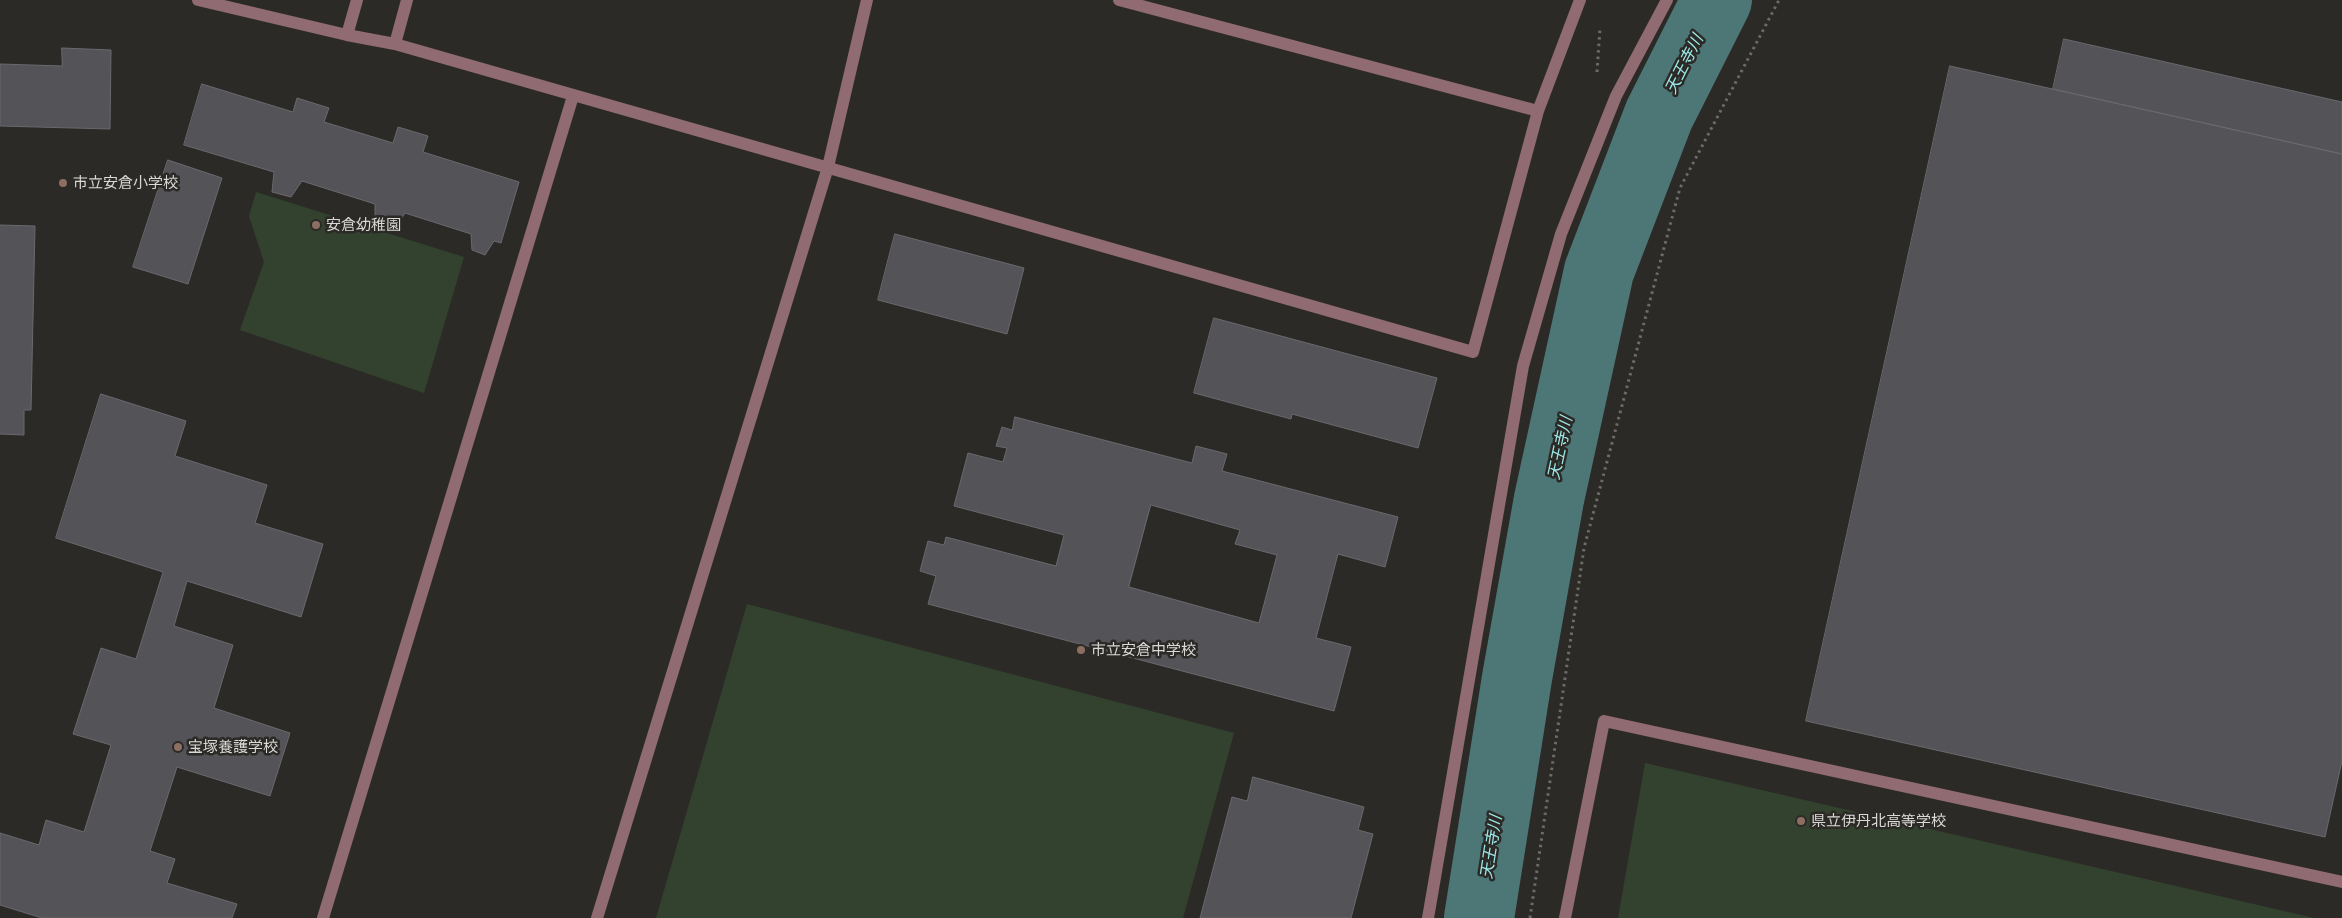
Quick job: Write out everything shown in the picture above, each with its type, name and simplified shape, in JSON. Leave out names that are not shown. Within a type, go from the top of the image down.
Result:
[{"type":"street","points":[[198,0],[347,35],[395,44],[573,96],[828,166],[1473,352],[1538,111],[1580,0]]},
{"type":"street","points":[[347,35],[357,0]]},
{"type":"street","points":[[395,44],[407,0]]},
{"type":"street","points":[[597,918],[828,166],[867,0]]},
{"type":"street","points":[[1119,0],[1538,111]]},
{"type":"street","points":[[1428,918],[1523,366],[1560,234],[1616,96],[1667,0]]},
{"type":"street","points":[[323,918],[573,96]]},
{"type":"street","points":[[1565,918],[1604,721],[2342,882]]},
{"type":"path","points":[[1530,918],[1584,548],[1680,188],[1779,0]]},
{"type":"green space","points":[[256,192],[464,257],[424,393],[240,330],[264,262],[249,216]]},
{"type":"green space","points":[[747,604],[1234,733],[1183,918],[656,918]]},
{"type":"green space","name":"県立伊丹北高等学校","points":[[1645,763],[2314,918],[1618,918]]},
{"type":"building","points":[[2064,39],[2342,102],[2342,154],[2053,89]]},
{"type":"building","points":[[62,48],[111,50],[110,129],[0,126],[0,64],[62,66]]},
{"type":"building","points":[[1950,66],[2342,154],[2342,761],[2325,837],[1806,721]]},
{"type":"building","points":[[202,84],[293,112],[297,98],[329,108],[324,122],[393,143],[398,127],[428,136],[423,152],[519,182],[501,243],[494,241],[485,255],[472,250],[471,234],[405,213],[396,227],[375,221],[375,204],[302,181],[291,197],[272,192],[274,172],[184,145]]},
{"type":"building","points":[[168,160],[222,178],[188,284],[133,267]]},
{"type":"building","points":[[0,225],[35,226],[31,410],[24,410],[24,435],[0,434]]},
{"type":"building","points":[[895,234],[1024,268],[1007,334],[878,300]]},
{"type":"building","points":[[1214,318],[1437,378],[1418,448],[1292,414],[1291,419],[1194,393]]},
{"type":"building","points":[[101,394],[186,421],[175,456],[267,485],[255,523],[323,544],[301,617],[187,581],[174,626],[233,645],[214,708],[290,733],[270,796],[177,767],[150,851],[175,859],[167,883],[237,904],[232,918],[42,918],[0,905],[0,833],[39,845],[46,820],[84,832],[111,745],[73,734],[101,648],[136,659],[163,572],[56,538]]},
{"type":"building","points":[[1015,417],[1192,463],[1196,446],[1227,454],[1222,471],[1398,517],[1385,567],[1338,554],[1316,638],[1351,647],[1334,711],[928,604],[936,576],[920,571],[928,541],[944,545],[946,537],[1056,566],[1064,535],[954,506],[968,453],[1003,462],[1007,448],[996,446],[1002,427],[1012,430]],"holes":[[[1151,505],[1240,530],[1235,544],[1277,555],[1259,623],[1129,587]]]},
{"type":"building","points":[[1253,777],[1364,807],[1358,830],[1373,834],[1351,918],[1200,918],[1232,797],[1247,801]]},
{"type":"waterway","name":"天王寺川","points":[[1479,918],[1517,678],[1549,499],[1599,271],[1659,115],[1717,0]]},
{"type":"place","name":"市立安倉小学校","points":[[63,183]]},
{"type":"place","name":"安倉幼稚園","points":[[316,225]]},
{"type":"place","name":"市立安倉中学校","points":[[1081,650]]},
{"type":"place","name":"宝塚養護学校","points":[[178,747]]},
{"type":"place","name":"県立伊丹北高等学校","points":[[1801,821]]}]
